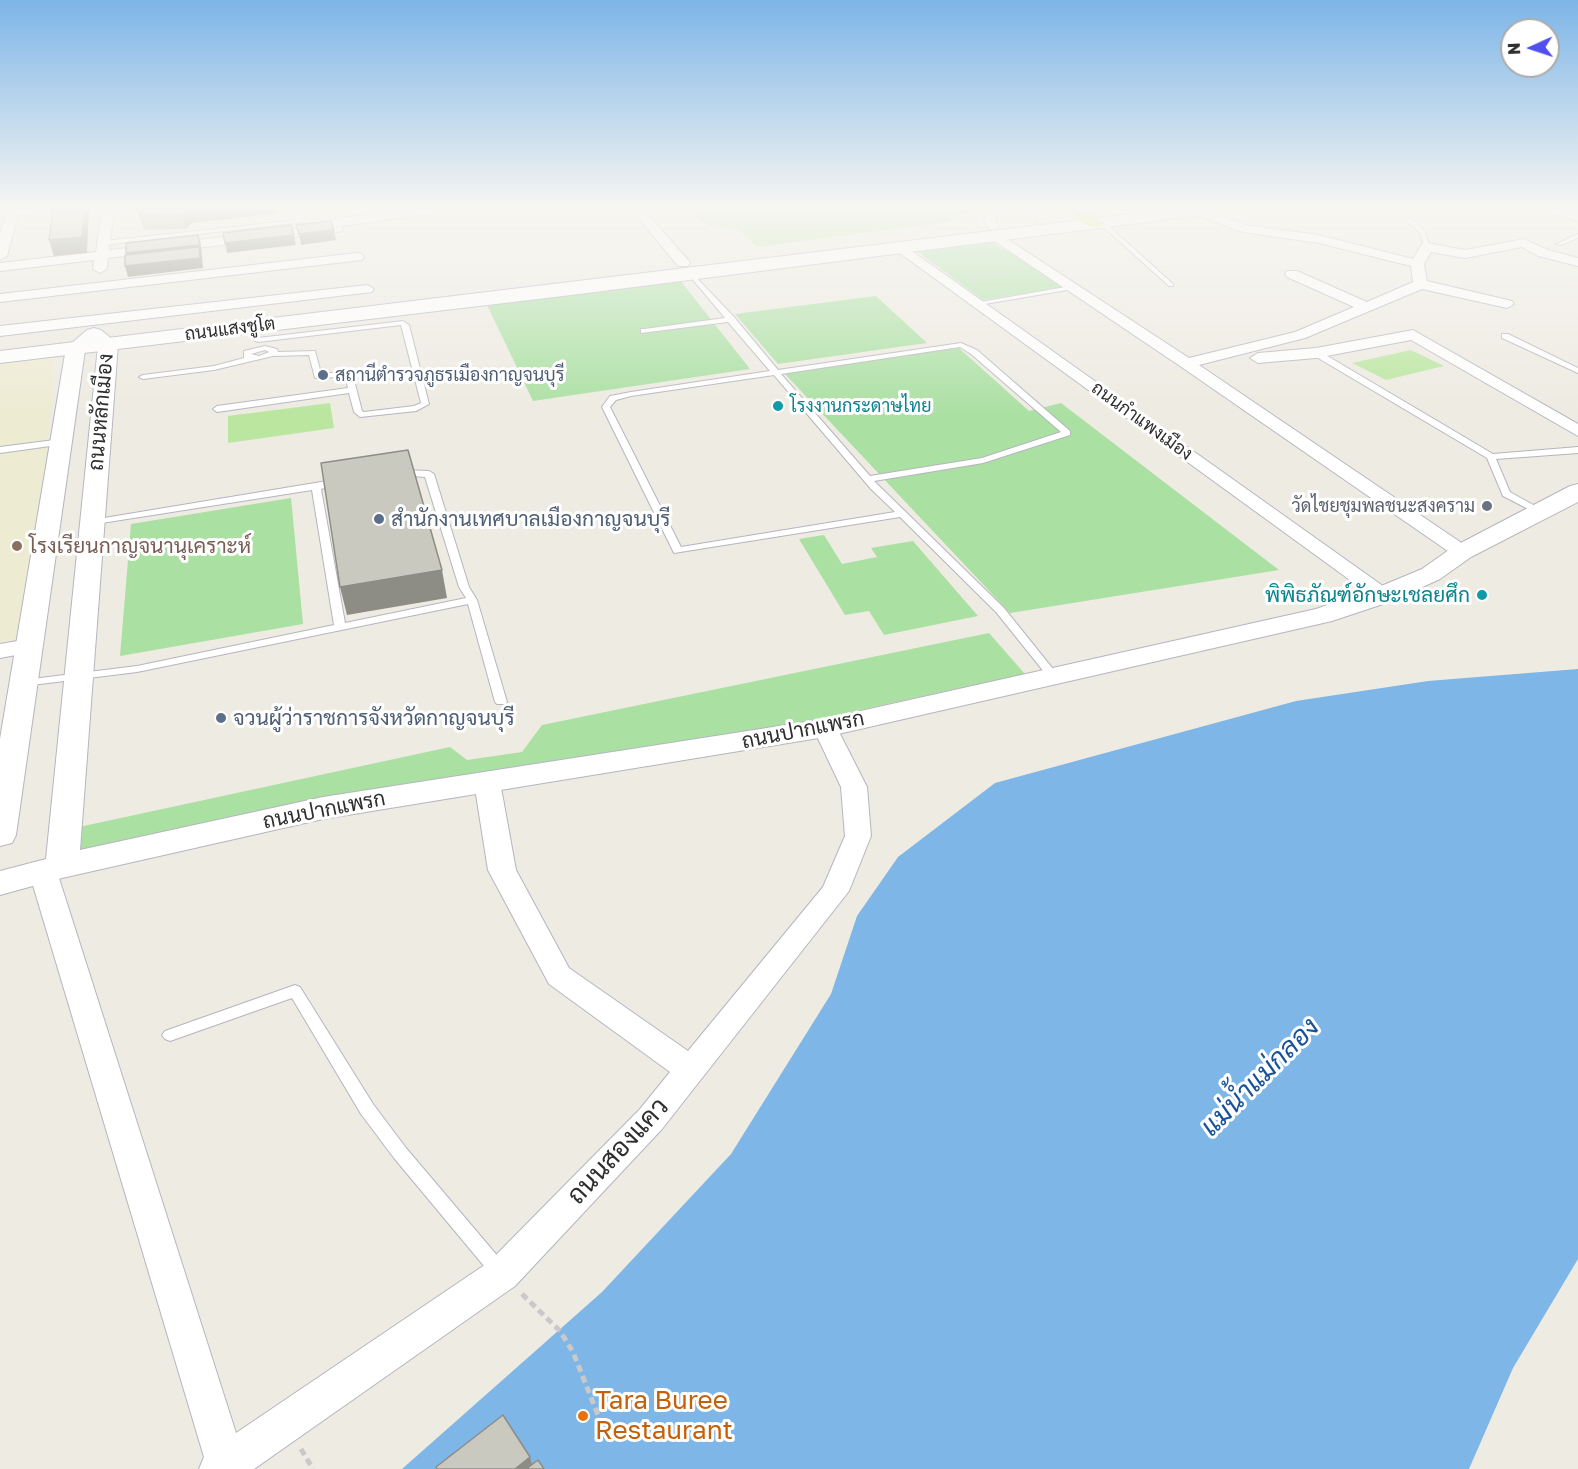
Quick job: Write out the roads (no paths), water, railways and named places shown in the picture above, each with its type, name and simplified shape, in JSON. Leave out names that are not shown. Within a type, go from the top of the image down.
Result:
[{"type":"main road","name":"ถนนแสงชูโต","points":[[0,357],[95,320],[217,279],[234,278]]},
{"type":"main road","name":"ถนนแสงชูโต","points":[[0,345],[95,320],[258,338],[345,278]]},
{"type":"main road","name":"ถนนแสงชูโต","points":[[530,278],[585,281],[614,278]]},
{"type":"street","points":[[95,320],[100,278]]},
{"type":"street","points":[[212,278],[234,278]]},
{"type":"street","points":[[0,331],[95,320],[217,279],[234,278]]},
{"type":"street","name":"ถนนกำแพงเมือง","points":[[943,278],[1383,595]]},
{"type":"street","points":[[1055,278],[1186,363],[1462,552]]},
{"type":"street","points":[[1300,278],[1365,307]]},
{"type":"street","points":[[1419,278],[1420,284]]},
{"type":"street","points":[[1186,363],[1300,335],[1420,284],[1507,304]]},
{"type":"street","points":[[0,298],[95,320]]},
{"type":"street","name":"ถนนหลักเมือง","points":[[0,835],[3,799],[24,683],[62,442],[95,320]]},
{"type":"street","name":"ถนนหลักเมือง","points":[[52,869],[78,676],[92,523],[95,320]]},
{"type":"street","points":[[1236,351],[1250,358],[1316,353],[1413,335],[1578,431]]},
{"type":"street","name":"ถนนปากแพรก","points":[[0,883],[52,869],[323,808],[825,728],[1323,615],[1383,595],[1431,574],[1462,552],[1577,493]]},
{"type":"street","points":[[0,651],[29,646]]},
{"type":"street","name":"ถนนสองแคว","points":[[222,1466],[502,1274],[651,1119],[835,891],[858,836],[854,787],[825,728]]},
{"type":"street","points":[[487,782],[502,870],[559,976],[690,1069]]},
{"type":"street","points":[[52,869],[222,1466]]},
{"type":"lane","points":[[695,278],[870,479],[874,487],[1000,610],[1053,676]]},
{"type":"lane","points":[[1162,278],[1171,285]]},
{"type":"lane","points":[[979,303],[1071,288]]},
{"type":"lane","points":[[644,331],[731,319]]},
{"type":"lane","points":[[143,377],[232,364],[272,354],[312,352],[317,375],[322,377],[347,376],[358,412],[363,415],[416,408],[425,404],[405,325],[398,323],[258,338],[247,353],[252,358]]},
{"type":"lane","points":[[1505,336],[1578,371]]},
{"type":"lane","points":[[258,338],[274,351],[272,354]]},
{"type":"lane","points":[[870,479],[983,460],[1067,433],[974,352],[961,345],[612,398],[606,407],[678,551],[903,514]]},
{"type":"lane","points":[[1316,353],[1491,457],[1578,450]]},
{"type":"lane","points":[[217,409],[353,390]]},
{"type":"lane","points":[[0,450],[62,442]]},
{"type":"lane","points":[[1491,457],[1506,494],[1541,512]]},
{"type":"lane","points":[[385,475],[408,472],[429,474],[464,587],[472,600],[474,614],[501,702]]},
{"type":"lane","points":[[92,523],[351,481]]},
{"type":"lane","points":[[316,487],[340,628]]},
{"type":"lane","points":[[24,683],[138,669],[472,600]]},
{"type":"lane","points":[[170,1035],[295,991],[367,1108],[400,1153],[502,1274]]},
{"type":"water","name":"แม่น้ำแม่กลอง","points":[[1578,669],[1578,1259],[1513,1368],[1469,1469],[402,1469],[602,1292],[731,1154],[831,994],[857,916],[898,857],[995,783],[1296,701],[1428,681]]},
{"type":"place","name":"สถานีตำรวจภูธรเมืองกาญจนบุรี","points":[[323,375]]},
{"type":"place","name":"โรงงานกระดาษไทย","points":[[778,406]]},
{"type":"place","name":"วัดไชยชุมพลชนะสงคราม","points":[[1487,506]]},
{"type":"place","name":"สำนักงานเทศบาลเมืองกาญจนบุรี","points":[[379,519]]},
{"type":"place","name":"โรงเรียนกาญจนานุเคราะห์","points":[[17,546]]},
{"type":"place","name":"พิพิธภัณฑ์อักษะเชลยศึก","points":[[1482,595]]},
{"type":"place","name":"จวนผู้ว่าราชการจังหวัดกาญจนบุรี","points":[[221,718]]},
{"type":"place","name":"Tara Buree Restaurant","points":[[583,1416]]}]
